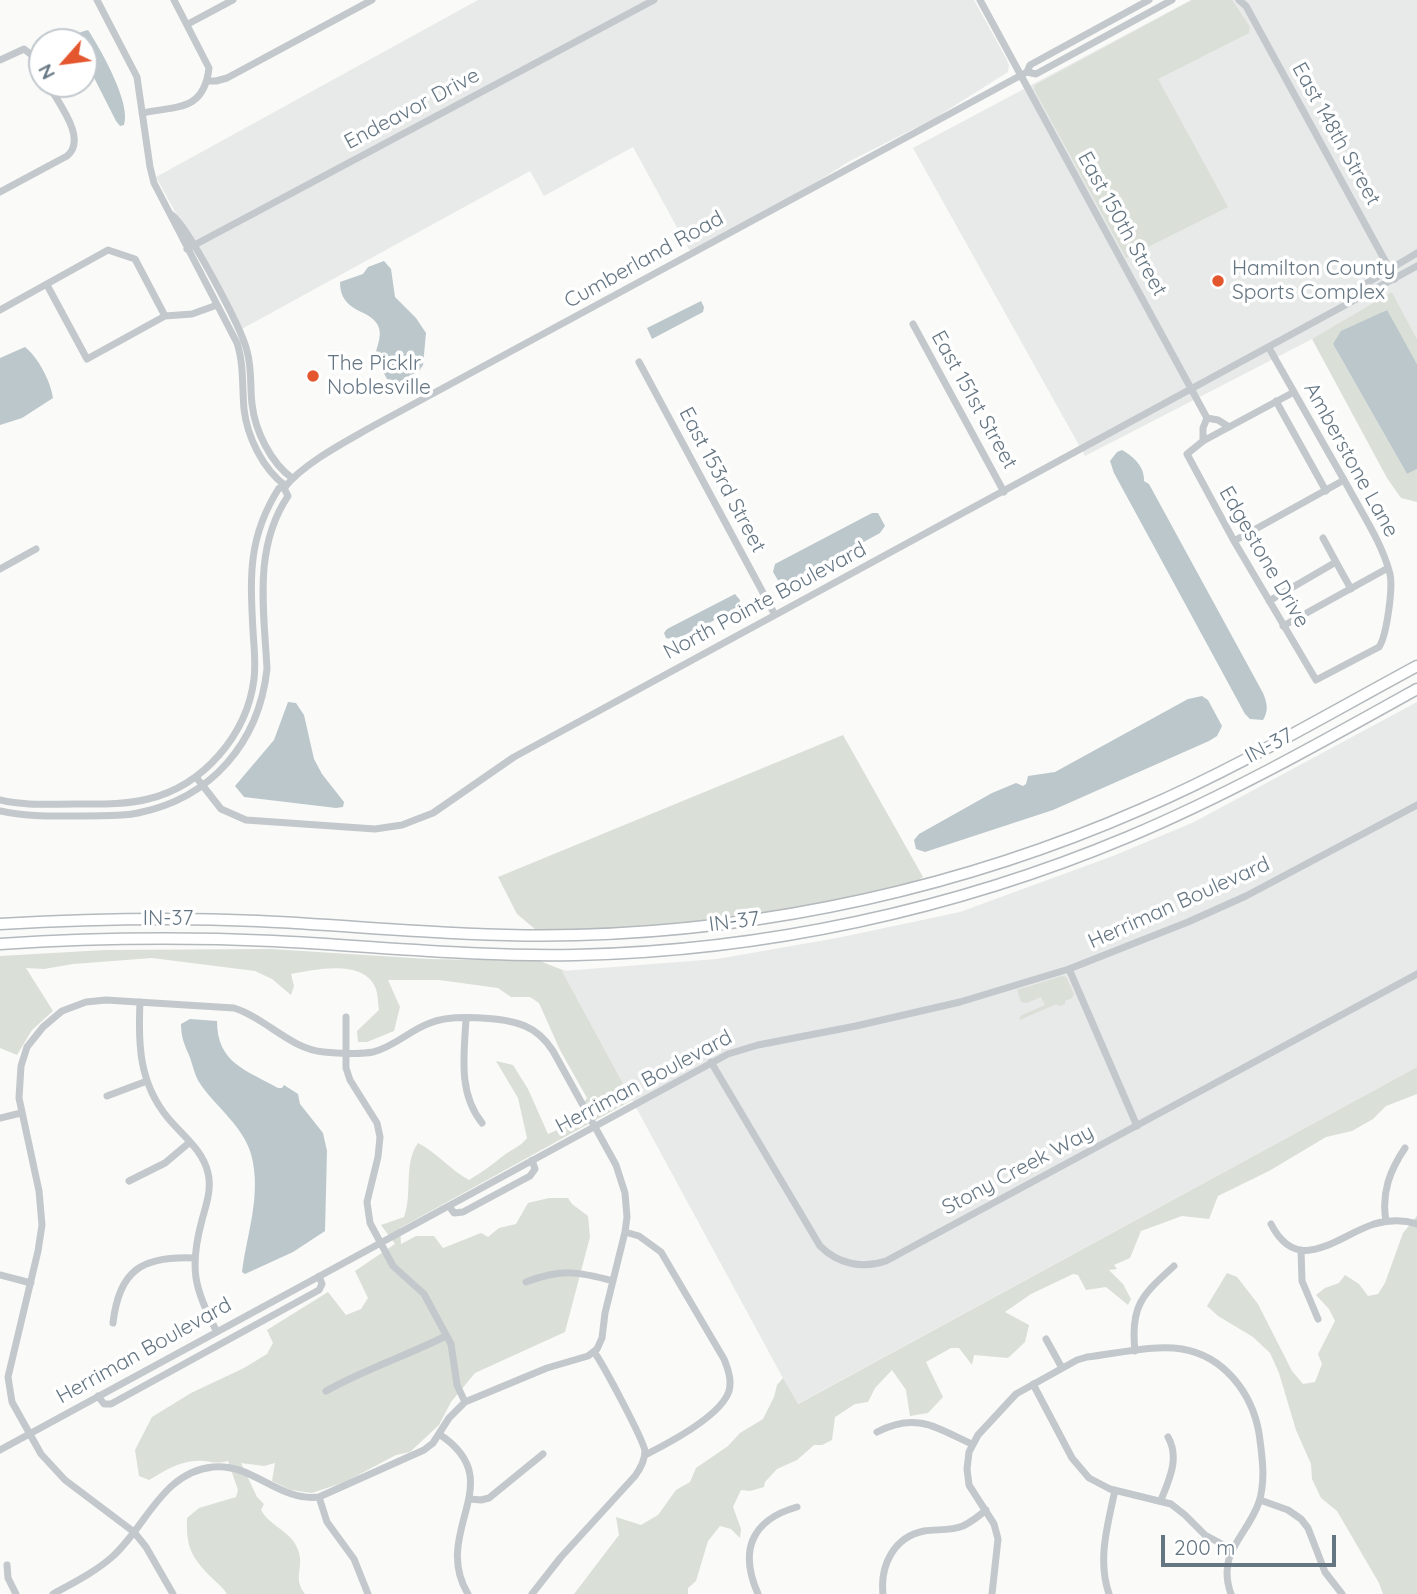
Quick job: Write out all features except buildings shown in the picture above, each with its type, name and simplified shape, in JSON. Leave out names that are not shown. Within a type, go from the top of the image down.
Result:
[{"type":"highway","name":"IN-37","points":[[0,924],[128,919],[223,920],[542,935],[679,929],[805,912],[950,878],[1041,849],[1110,823],[1204,780],[1417,666]]},
{"type":"highway","name":"IN-37","points":[[0,944],[187,939],[493,955],[574,955],[692,948],[809,931],[925,906],[984,889],[1125,838],[1230,790],[1322,743],[1417,689]]},
{"type":"street","points":[[97,0],[137,77],[152,176],[171,214],[178,219],[216,305],[237,343],[241,356],[244,412],[250,433],[271,474],[285,487]]},
{"type":"street","points":[[142,113],[185,105],[204,91],[209,68],[174,0]]},
{"type":"street","points":[[188,24],[233,0]]},
{"type":"street","points":[[207,80],[227,78],[372,0]]},
{"type":"street","name":"Endeavor Drive","points":[[190,247],[654,0]]},
{"type":"street","name":"East 150th Street","points":[[981,0],[1024,74],[1207,418]]},
{"type":"street","name":"Cumberland Road","points":[[0,800],[37,804],[128,803],[160,796],[195,776],[230,741],[248,706],[255,665],[250,581],[252,555],[267,510],[279,488],[285,487],[292,478],[373,426],[1024,74],[1030,65],[1149,0]]},
{"type":"street","name":"Cumberland Road","points":[[1024,74],[1036,74],[1172,0]]},
{"type":"street","name":"East 148th Street","points":[[1239,0],[1246,3],[1395,279]]},
{"type":"street","points":[[0,60],[24,49],[28,52]]},
{"type":"street","points":[[0,192],[67,156],[74,149],[76,136],[56,98]]},
{"type":"street","points":[[190,247],[241,332],[246,347],[253,414],[258,429],[277,466],[292,478]]},
{"type":"street","points":[[0,310],[108,250],[135,259],[165,316]]},
{"type":"street","name":"North Pointe Boulevard","points":[[1346,303],[1348,295],[1417,253]]},
{"type":"street","name":"North Pointe Boulevard","points":[[195,776],[222,809],[246,821],[375,829],[402,825],[433,813],[514,757],[1417,266]]},
{"type":"street","points":[[47,285],[87,359],[165,316],[192,314],[216,305]]},
{"type":"street","name":"East 151st Street","points":[[913,324],[1004,492]]},
{"type":"street","name":"Amberstone Lane","points":[[1269,348],[1373,534],[1388,568],[1391,585],[1382,643],[1374,650],[1316,680]]},
{"type":"street","name":"East 153rd Street","points":[[639,362],[775,615]]},
{"type":"street","points":[[1229,427],[1218,420],[1207,418],[1203,428],[1203,441],[1229,427],[1276,401],[1294,392]]},
{"type":"street","name":"Amberstone Lane","points":[[1276,401],[1326,491]]},
{"type":"street","name":"Edgestone Drive","points":[[1203,441],[1190,450],[1188,458],[1316,680]]},
{"type":"street","points":[[1234,541],[1344,480]]},
{"type":"street","name":"Cumberland Road","points":[[0,811],[41,816],[136,813],[170,803],[202,786],[233,757],[247,736],[261,706],[267,668],[264,565],[271,530],[288,496],[285,487]]},
{"type":"street","points":[[1323,538],[1351,589]]},
{"type":"street","points":[[0,569],[36,549]]},
{"type":"street","points":[[1269,601],[1336,562]]},
{"type":"street","points":[[1283,626],[1388,568]]},
{"type":"street","name":"Herriman Boulevard","points":[[0,1450],[711,1062],[758,1045],[925,1010],[1069,968],[1230,903],[1417,804]]},
{"type":"street","points":[[1069,968],[1137,1126]]},
{"type":"street","name":"Stony Creek Way","points":[[711,1062],[820,1246],[833,1257],[859,1265],[887,1261],[1417,974]]},
{"type":"street","points":[[58,1593],[102,1564],[134,1532],[169,1487],[198,1469],[219,1466],[242,1470],[290,1494],[305,1498],[318,1497],[419,1453],[433,1443],[449,1418],[465,1402],[547,1368],[580,1360],[594,1352],[602,1338],[625,1232],[627,1207],[622,1182],[594,1127],[553,1051],[538,1034],[517,1023],[446,1019],[431,1022],[379,1050],[365,1053],[321,1051],[302,1047],[252,1015],[234,1008],[140,1002],[86,1002],[62,1011],[43,1027],[27,1047],[18,1082],[21,1113],[42,1209],[41,1237],[11,1361],[9,1390],[15,1407],[41,1454],[56,1472],[134,1532],[146,1547],[173,1594]]},
{"type":"street","points":[[140,1002],[138,1046],[147,1081],[166,1116],[204,1160],[209,1182],[208,1201],[194,1258],[194,1277],[199,1295],[217,1332]]},
{"type":"street","points":[[346,1017],[345,1052],[348,1074],[372,1115],[380,1145],[368,1202],[370,1223],[396,1269],[424,1294],[452,1348],[457,1385],[465,1402]]},
{"type":"street","points":[[466,1019],[464,1082],[472,1112],[482,1123]]},
{"type":"street","points":[[107,1096],[147,1081]]},
{"type":"street","points":[[0,1118],[21,1113]]},
{"type":"street","points":[[129,1181],[165,1163],[190,1142]]},
{"type":"street","points":[[1386,1221],[1384,1203],[1387,1185],[1390,1174],[1405,1148]]},
{"type":"street","points":[[449,1206],[454,1213],[463,1213],[530,1176],[535,1169],[532,1160]]},
{"type":"street","points":[[1270,1224],[1286,1244],[1301,1250],[1317,1250],[1368,1226],[1386,1221],[1401,1220],[1417,1224]]},
{"type":"street","points":[[625,1232],[648,1241],[665,1258],[724,1359],[730,1377],[727,1394],[715,1411],[645,1455]]},
{"type":"street","points":[[1301,1250],[1302,1281],[1318,1320]]},
{"type":"street","points":[[113,1323],[115,1304],[121,1289],[135,1272],[161,1258],[194,1258]]},
{"type":"street","points":[[1135,1351],[1133,1326],[1138,1305],[1150,1288],[1174,1266]]},
{"type":"street","points":[[526,1282],[559,1272],[579,1272],[613,1281]]},
{"type":"street","points":[[0,1276],[31,1283]]},
{"type":"street","points":[[98,1396],[108,1405],[136,1390],[319,1290],[322,1284],[319,1276]]},
{"type":"street","points":[[326,1391],[367,1369],[408,1355],[446,1336]]},
{"type":"street","points":[[1046,1339],[1062,1368]]},
{"type":"street","points":[[992,1594],[999,1547],[994,1524],[974,1495],[968,1479],[967,1458],[972,1444],[1016,1394],[1062,1368],[1087,1357],[1182,1349],[1212,1360],[1235,1379],[1249,1398],[1256,1418],[1262,1464],[1260,1500],[1231,1549],[1227,1568],[1231,1594]]},
{"type":"street","points":[[532,1594],[561,1557],[635,1476],[645,1455],[643,1444],[606,1368],[594,1352]]},
{"type":"street","points":[[1033,1384],[1078,1466],[1097,1483],[1115,1490],[1161,1500],[1179,1509],[1205,1535],[1231,1549]]},
{"type":"street","points":[[0,1392],[9,1390]]},
{"type":"street","points":[[877,1432],[896,1423],[913,1421],[930,1425],[972,1444]]},
{"type":"street","points":[[439,1434],[454,1445],[467,1462],[471,1476],[470,1499],[458,1535],[457,1550],[459,1572],[468,1594]]},
{"type":"street","points":[[1161,1500],[1174,1460],[1168,1437]]},
{"type":"street","points":[[470,1499],[489,1498],[543,1454]]},
{"type":"street","points":[[1109,1594],[1105,1582],[1103,1549],[1115,1490]]},
{"type":"street","points":[[318,1497],[327,1522],[354,1559],[368,1594]]},
{"type":"street","points":[[1260,1500],[1288,1510],[1301,1519],[1308,1528],[1325,1572],[1342,1594]]},
{"type":"street","points":[[758,1594],[748,1561],[757,1531],[773,1516],[797,1507]]},
{"type":"street","points":[[883,1594],[882,1577],[886,1562],[902,1541],[923,1532],[960,1527],[986,1510]]},
{"type":"street","points":[[7,1565],[8,1578],[16,1594]]},
{"type":"shaded area","points":[[478,0],[974,0],[1009,65],[1008,72],[935,118],[848,162],[800,193],[691,253],[633,147],[544,196],[530,171],[240,330],[156,177]]},
{"type":"shaded area","points":[[1191,0],[1417,0],[1417,339],[1392,292],[1318,336],[1085,456],[913,148]]},
{"type":"shaded area","points":[[1192,0],[1232,0],[1250,27],[1249,33],[1158,79],[1228,207],[1126,258],[1034,89],[1035,85]]},
{"type":"shaded area","points":[[98,47],[107,62],[123,104],[124,125],[120,126],[98,86]]},
{"type":"shaded area","points":[[384,261],[391,269],[395,297],[416,318],[426,333],[423,365],[419,371],[398,383],[387,379],[375,357],[380,335],[376,322],[351,306],[341,293],[340,282],[363,274],[368,267]]},
{"type":"shaded area","points":[[1392,292],[1417,339],[1417,364],[1386,310],[1333,344],[1407,474],[1417,469],[1417,502],[1401,498],[1387,478],[1312,339]]},
{"type":"shaded area","points":[[701,301],[703,312],[652,339],[647,328]]},
{"type":"shaded area","points":[[1387,310],[1417,364],[1417,469],[1407,474],[1333,344],[1341,331]]},
{"type":"shaded area","points":[[25,347],[43,370],[53,398],[22,418],[0,425],[0,358]]},
{"type":"shaded area","points":[[1122,450],[1140,467],[1144,481],[1149,484],[1263,693],[1267,706],[1263,720],[1250,719],[1245,714],[1114,473],[1110,461]]},
{"type":"shaded area","points":[[872,513],[878,513],[885,526],[880,533],[787,584],[779,582],[773,572],[775,564]]},
{"type":"shaded area","points":[[735,594],[740,600],[739,606],[691,632],[666,638],[664,633],[667,629]]},
{"type":"shaded area","points":[[1202,696],[1208,700],[1222,726],[1217,736],[1209,741],[1053,810],[925,852],[916,849],[914,840],[919,834],[992,793],[1016,783],[1023,786],[1028,776],[1055,772],[1188,699]]},
{"type":"shaded area","points":[[288,702],[296,703],[304,715],[314,759],[344,802],[343,807],[244,797],[235,786],[274,740]]},
{"type":"shaded area","points":[[1417,702],[1417,1067],[797,1404],[562,971],[717,959],[837,938],[960,912],[1113,856],[1194,822]]},
{"type":"shaded area","points":[[843,735],[923,877],[902,891],[716,924],[542,935],[517,914],[498,877]]},
{"type":"shaded area","points":[[271,949],[428,959],[540,961],[565,971],[562,971],[632,1100],[400,1228],[401,1244],[416,1236],[434,1236],[443,1248],[481,1233],[488,1237],[499,1228],[516,1224],[528,1203],[549,1198],[568,1198],[588,1216],[590,1237],[565,1332],[475,1373],[451,1402],[439,1425],[410,1452],[396,1455],[345,1482],[312,1493],[291,1490],[272,1481],[275,1463],[264,1466],[241,1463],[257,1497],[264,1504],[261,1510],[264,1515],[290,1537],[298,1550],[299,1581],[305,1594],[227,1594],[205,1571],[191,1551],[187,1518],[199,1508],[236,1497],[238,1490],[228,1461],[183,1463],[149,1480],[139,1476],[135,1450],[152,1417],[191,1393],[267,1354],[273,1343],[267,1330],[328,1292],[346,1315],[361,1309],[368,1298],[355,1271],[395,1244],[381,1225],[404,1217],[409,1169],[413,1151],[418,1143],[469,1180],[527,1138],[518,1098],[496,1061],[513,1065],[528,1089],[548,1134],[566,1126],[587,1098],[560,1050],[539,1003],[530,997],[511,997],[498,988],[439,980],[388,980],[400,1007],[394,1031],[367,1042],[358,1042],[357,1031],[379,1010],[377,991],[370,979],[361,973],[338,968],[291,974],[294,986],[291,995],[272,979],[255,971],[152,958],[44,969],[26,968],[53,1011],[32,1030],[17,1055],[0,1048],[0,956],[105,950]]},
{"type":"shaded area","points":[[1066,977],[1074,994],[1072,998],[1065,1001],[1065,1004],[1056,1004],[1020,1020],[1020,1016],[1045,1005],[1041,997],[1027,1003],[1021,1002],[1017,990]]},
{"type":"shaded area","points":[[190,1019],[217,1021],[222,1047],[236,1064],[278,1088],[284,1085],[298,1094],[300,1104],[323,1133],[327,1151],[325,1231],[293,1252],[245,1274],[242,1272],[255,1184],[251,1154],[236,1126],[197,1078],[184,1044],[181,1024]]},
{"type":"shaded area","points":[[1417,1067],[1417,1094],[1386,1106],[1373,1119],[1352,1131],[1326,1137],[1269,1171],[1218,1196],[1209,1219],[1182,1216],[1141,1231],[1130,1258],[1114,1265],[1117,1269],[1109,1270],[1123,1284],[1131,1299],[1128,1305],[1106,1287],[1086,1290],[1078,1275],[1073,1274],[1031,1294],[1005,1312],[1029,1325],[1025,1342],[1008,1358],[974,1355],[972,1365],[959,1348],[951,1348],[926,1362],[943,1397],[928,1413],[910,1416],[906,1390],[892,1370],[875,1388],[868,1402],[855,1404],[835,1417],[832,1440],[822,1445],[814,1445],[797,1460],[777,1469],[765,1482],[764,1487],[750,1491],[741,1490],[733,1507],[741,1529],[740,1538],[731,1529],[720,1526],[708,1541],[696,1581],[688,1588],[688,1594],[574,1594],[619,1535],[616,1517],[641,1525],[658,1515],[676,1490],[690,1482],[696,1468],[728,1446],[740,1433],[763,1419],[777,1385],[783,1378],[798,1404]]},
{"type":"shaded area","points":[[1417,1216],[1417,1594],[1383,1594],[1337,1511],[1321,1498],[1312,1479],[1311,1464],[1296,1430],[1279,1373],[1270,1353],[1253,1337],[1218,1316],[1207,1306],[1227,1273],[1237,1277],[1258,1304],[1292,1371],[1303,1384],[1315,1382],[1322,1364],[1318,1354],[1335,1321],[1329,1309],[1316,1295],[1339,1283],[1345,1275],[1359,1284],[1368,1296],[1378,1294],[1385,1283],[1403,1233]]},
{"type":"place","name":"Hamilton County Sports Complex","points":[[1218,281]]},
{"type":"place","name":"The Picklr Noblesville","points":[[313,376]]}]
